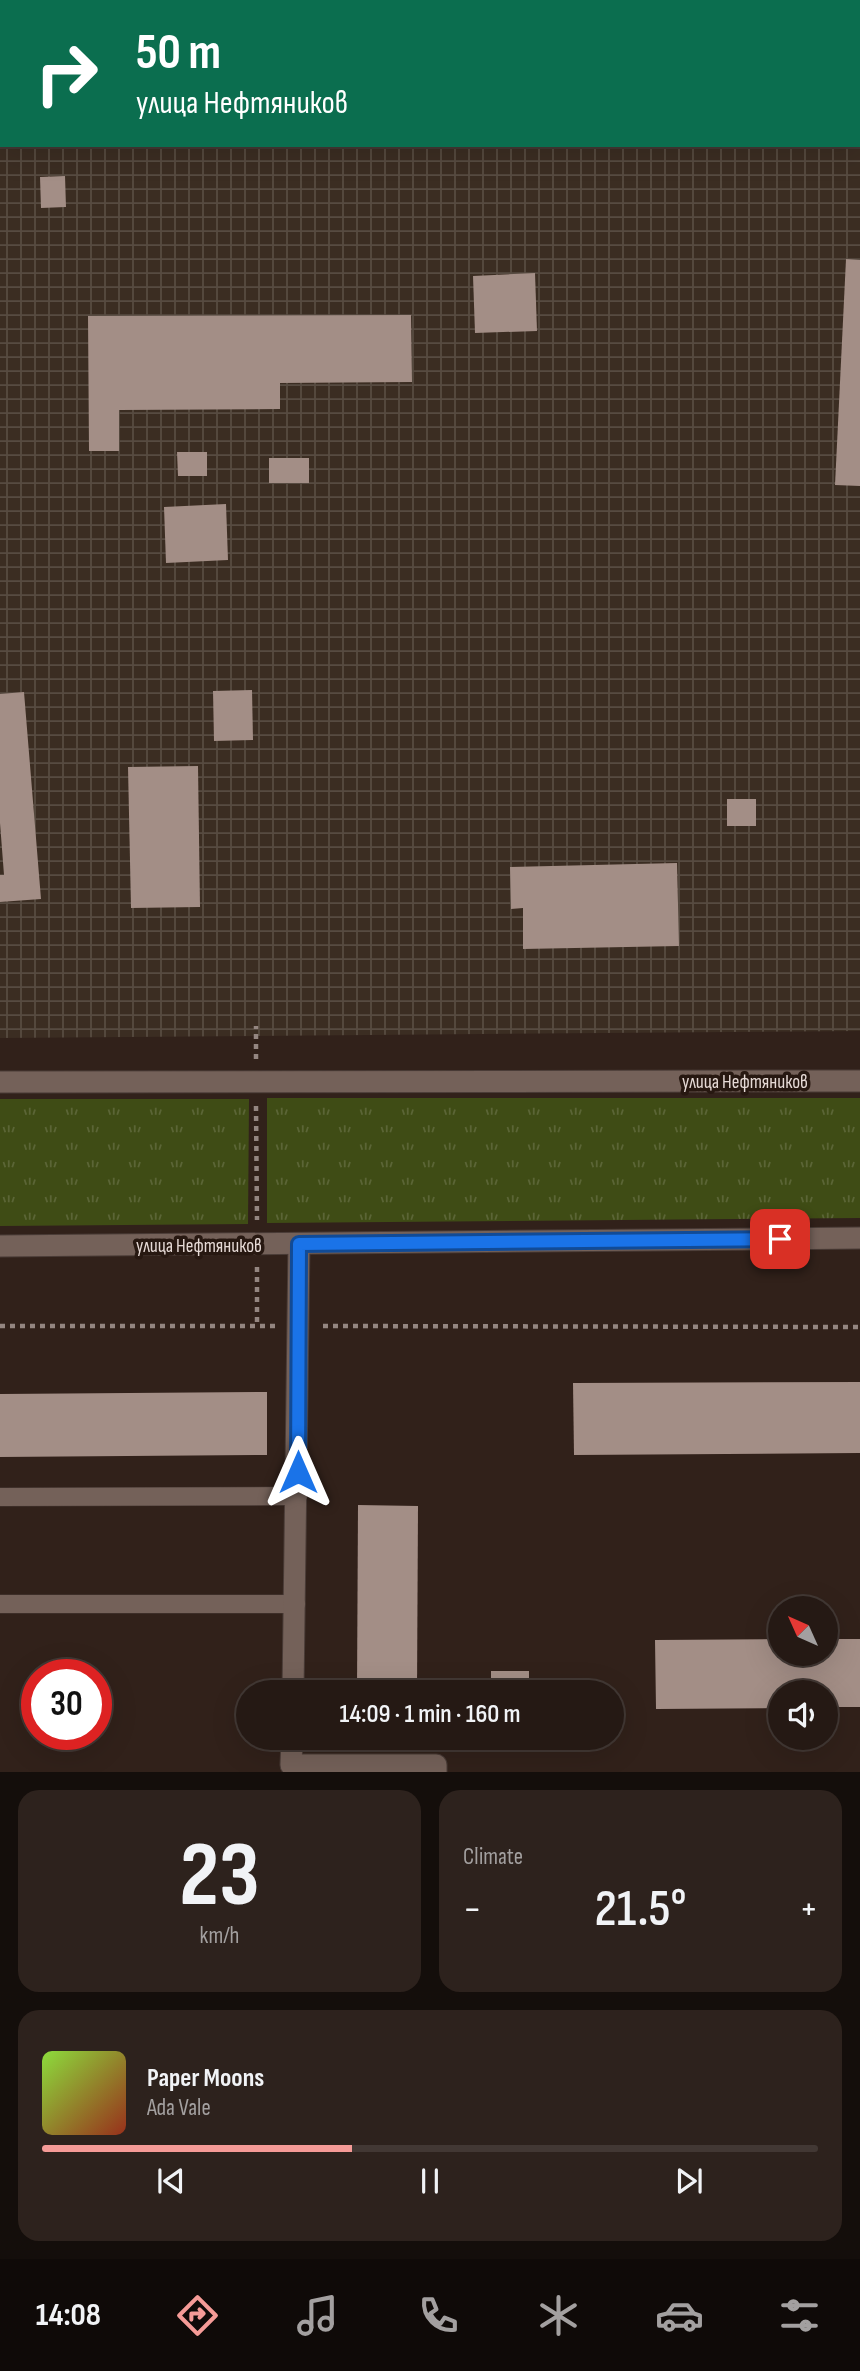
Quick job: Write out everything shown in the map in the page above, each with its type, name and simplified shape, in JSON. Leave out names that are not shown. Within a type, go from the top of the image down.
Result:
[{"type":"main road","name":"улица Нефтяников","points":[[0,1082],[860,1081]]},
{"type":"main road","name":"улица Нефтяников","points":[[0,1246],[860,1238]]},
{"type":"main road","points":[[293,1680],[298,1496],[299,1244]]},
{"type":"main road","points":[[292,1750],[291,1765],[436,1769]]},
{"type":"lane","points":[[0,1497],[298,1496]]},
{"type":"lane","points":[[0,1604],[296,1604]]},
{"type":"path","points":[[256,1026],[257,1326]]},
{"type":"path","points":[[0,1326],[860,1327]]},
{"type":"shaded area","points":[[0,147],[860,147],[860,1031],[0,1038]]},
{"type":"green space","points":[[267,1098],[860,1098],[860,1218],[267,1223]]},
{"type":"green space","points":[[0,1099],[249,1099],[248,1224],[0,1226]]},
{"type":"building","points":[[65,176],[66,207],[41,208],[40,177]]},
{"type":"building","points":[[846,259],[860,260],[860,486],[835,485]]},
{"type":"building","points":[[535,273],[537,331],[475,333],[473,276]]},
{"type":"building","points":[[411,315],[412,382],[280,383],[280,409],[119,410],[119,451],[89,451],[88,316]]},
{"type":"building","points":[[177,452],[207,452],[207,476],[178,476]]},
{"type":"building","points":[[269,458],[309,458],[309,483],[269,483]]},
{"type":"building","points":[[226,504],[228,560],[166,563],[164,507]]},
{"type":"building","points":[[252,690],[253,740],[214,741],[213,691]]},
{"type":"building","points":[[24,692],[41,899],[0,902],[0,875],[4,875],[0,823],[0,694]]},
{"type":"building","points":[[198,766],[200,907],[131,908],[128,767]]},
{"type":"building","points":[[727,799],[756,799],[756,826],[727,826]]},
{"type":"building","points":[[677,863],[679,946],[523,949],[523,908],[511,909],[510,867]]},
{"type":"building","points":[[860,1382],[860,1453],[574,1455],[573,1383]]},
{"type":"building","points":[[267,1392],[267,1455],[0,1457],[0,1394]]},
{"type":"building","points":[[358,1505],[418,1506],[417,1680],[357,1680]]},
{"type":"building","points":[[768,1639],[768,1666],[838,1666],[838,1639],[860,1639],[860,1707],[838,1707],[838,1680],[768,1680],[768,1708],[656,1709],[655,1640]]},
{"type":"building","points":[[491,1671],[529,1671],[529,1680],[491,1680]]},
{"type":"route","points":[[298,1472],[299,1244],[780,1239]]}]
